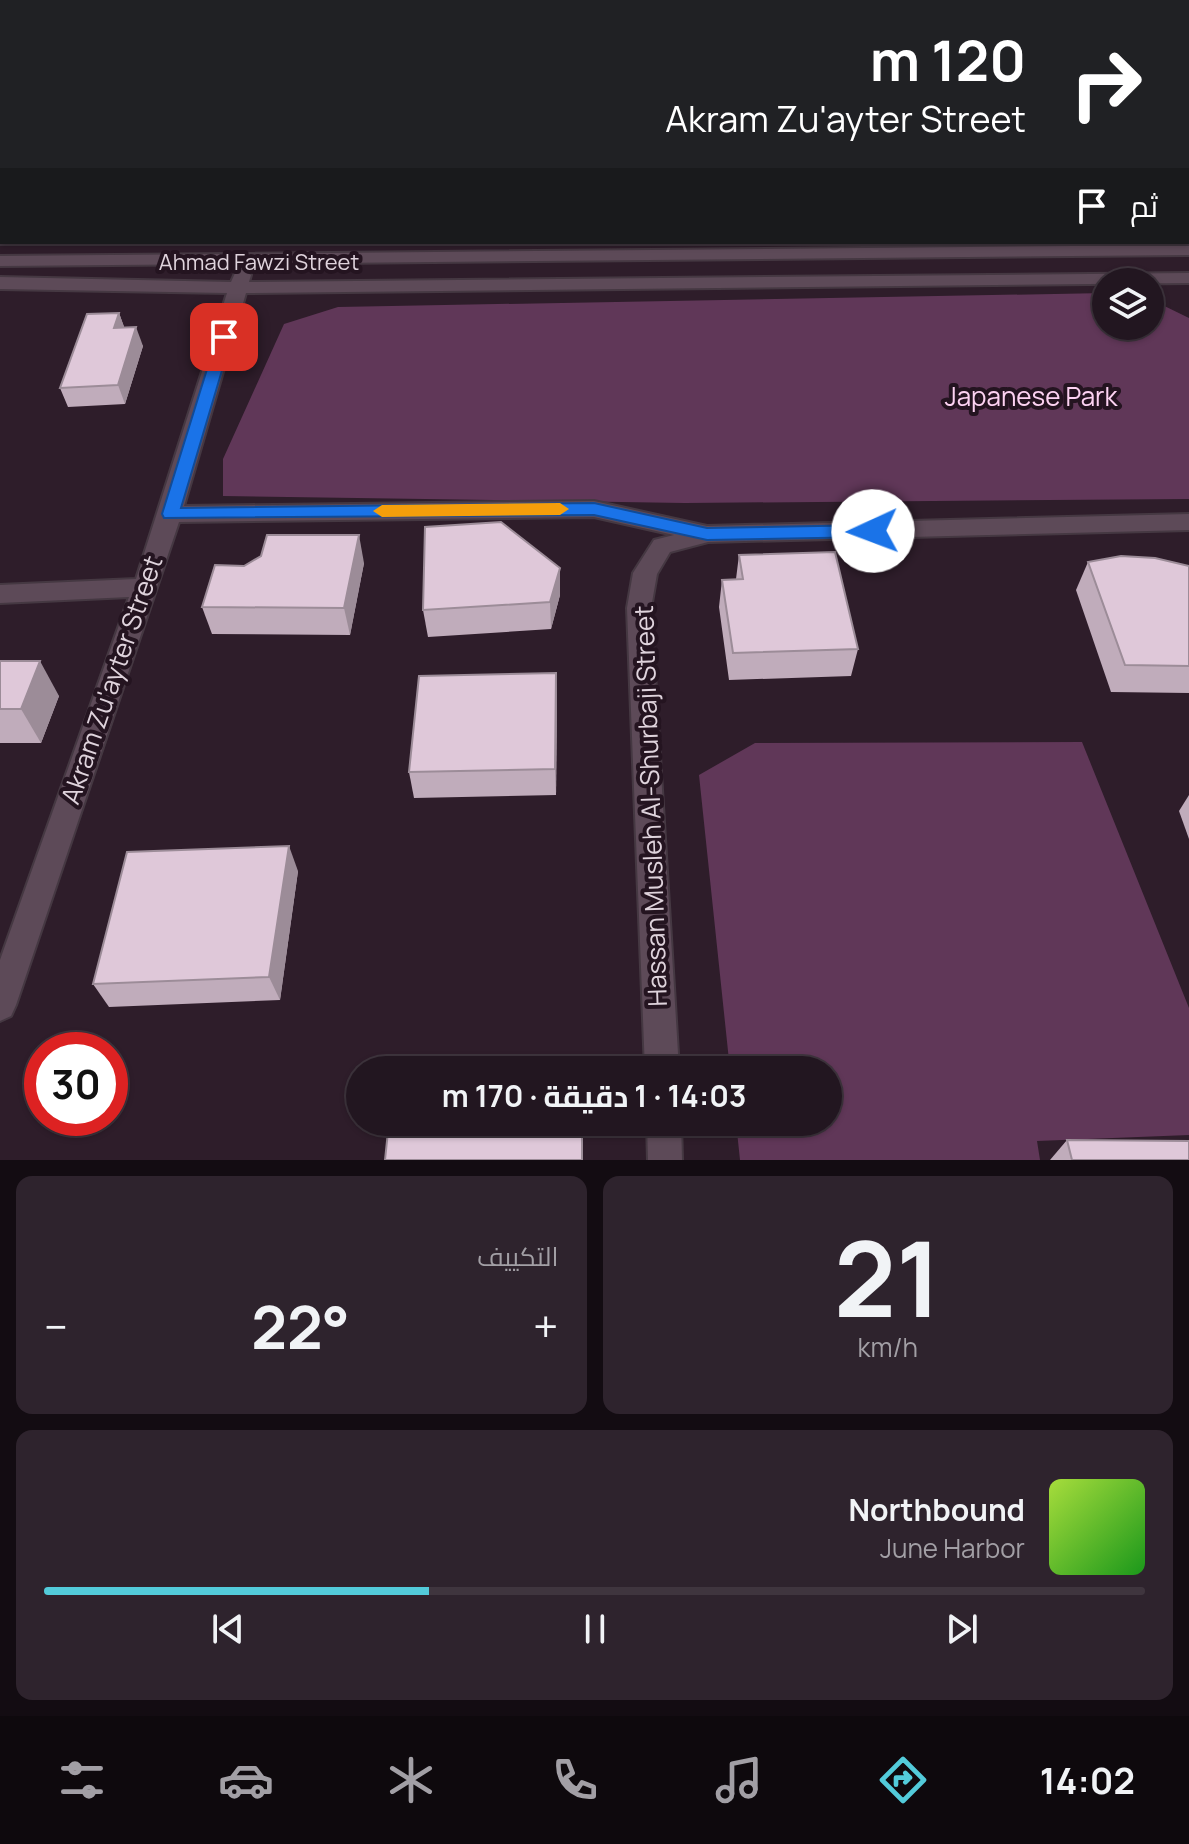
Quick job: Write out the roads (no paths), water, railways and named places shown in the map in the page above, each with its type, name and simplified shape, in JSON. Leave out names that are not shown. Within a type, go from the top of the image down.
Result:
[{"type":"street","name":"Ahmad Fawzi Street","points":[[0,261],[246,261],[854,247],[1189,250]]},
{"type":"street","name":"Akram Zu'ayter Street","points":[[0,1005],[170,514],[246,261]]},
{"type":"street","name":"Ahmad Fawzi Street","points":[[0,283],[239,288],[1189,278]]},
{"type":"street","name":"Hassan Musleh Al-Shurbaji Street","points":[[170,514],[594,509],[707,534]]},
{"type":"street","name":"Hassan Musleh Al-Shurbaji Street","points":[[661,1056],[639,608],[645,573],[662,546],[707,534],[1189,522]]},
{"type":"street","points":[[0,594],[144,587]]},
{"type":"street","points":[[664,1136],[665,1160]]},
{"type":"park label","name":"Japanese Park","points":[[1031,397]]}]
